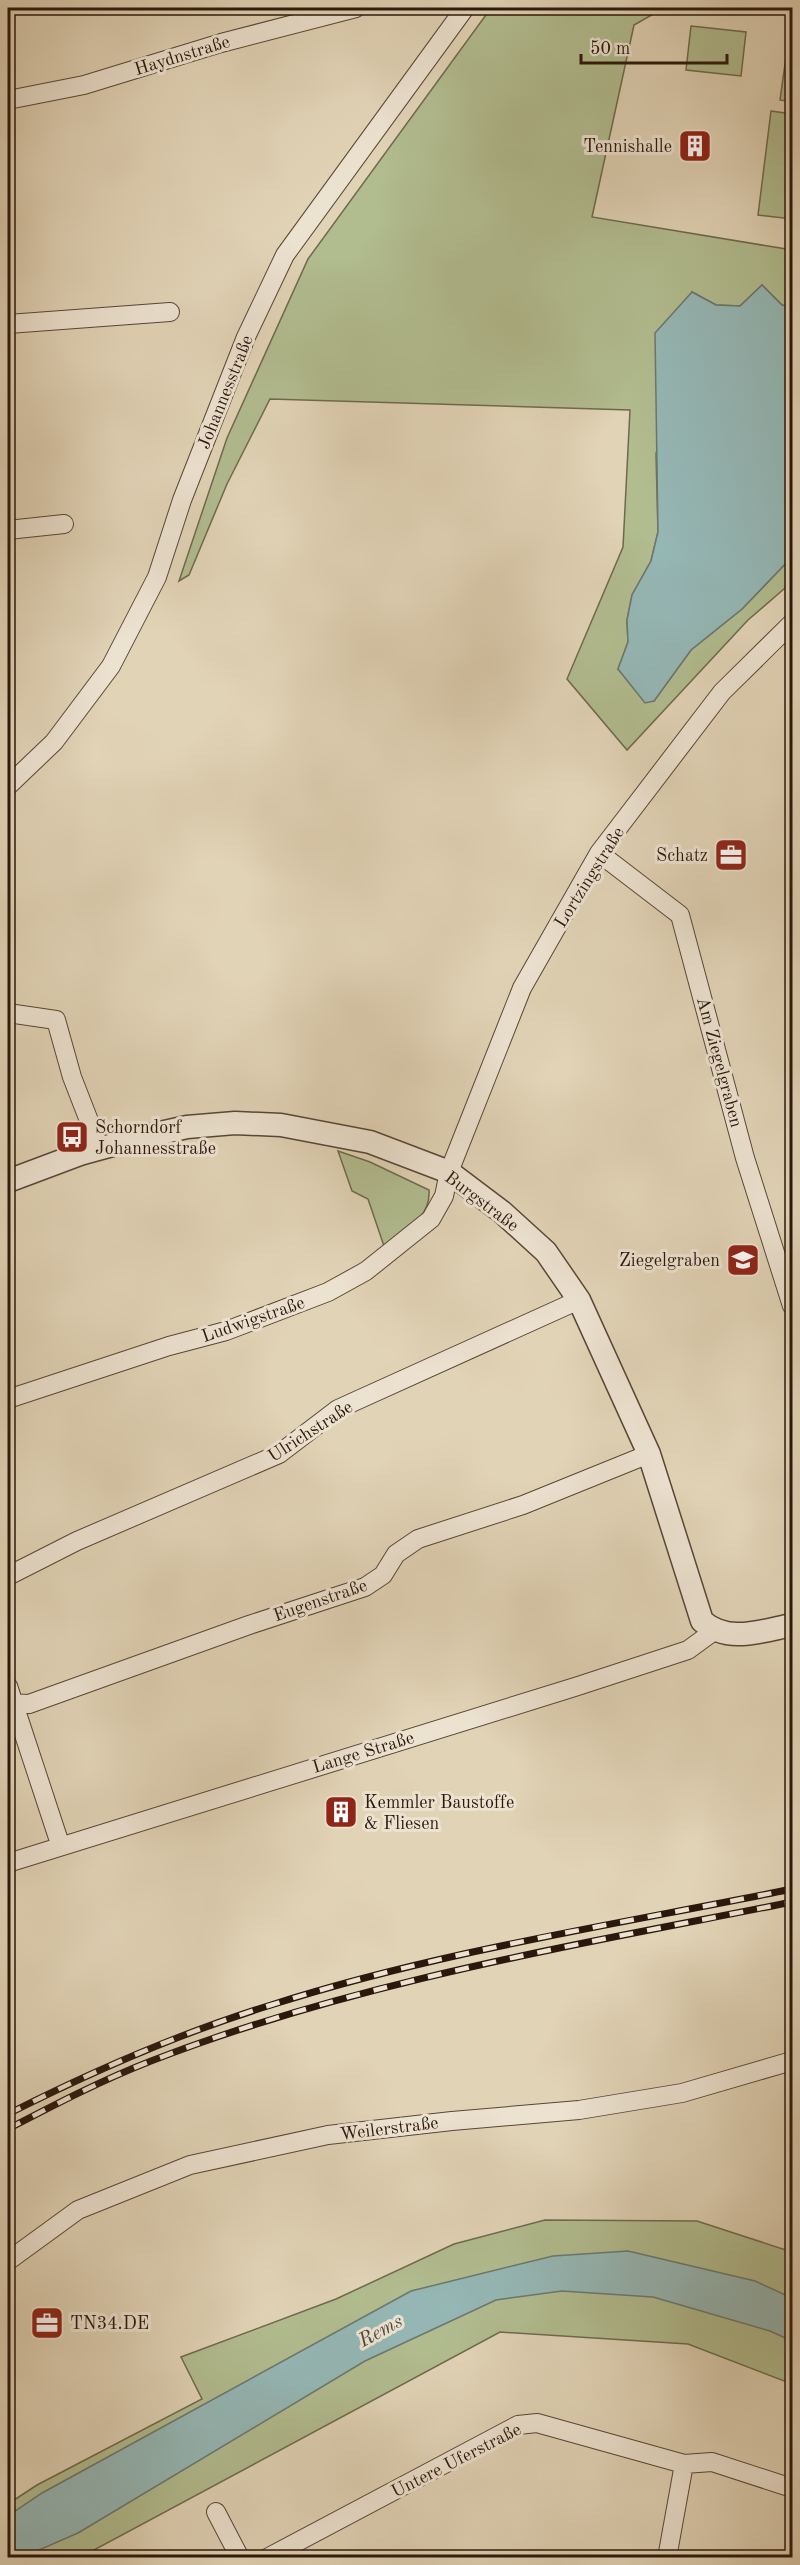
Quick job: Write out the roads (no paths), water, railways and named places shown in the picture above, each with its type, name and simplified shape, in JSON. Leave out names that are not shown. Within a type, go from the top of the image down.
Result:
[{"type":"street","name":"Haydnstraße","points":[[8,100],[84,85],[221,43],[356,8]]},
{"type":"street","name":"Johannesstraße","points":[[8,786],[54,742],[111,666],[157,577],[182,500],[246,337],[285,255],[464,8]]},
{"type":"street","points":[[8,324],[170,312]]},
{"type":"street","points":[[8,530],[64,524]]},
{"type":"street","name":"Lortzingstraße","points":[[449,1172],[522,988],[600,853],[722,692],[792,623]]},
{"type":"street","name":"Am Ziegelgraben","points":[[600,853],[680,915],[745,1158],[792,1306]]},
{"type":"street","points":[[8,1013],[56,1020],[72,1077],[100,1149]]},
{"type":"street","name":"Burgstraße","points":[[8,1181],[100,1149],[187,1127],[235,1123],[280,1125],[370,1142],[449,1172],[502,1212],[546,1252],[579,1300],[649,1454],[702,1621],[714,1631]]},
{"type":"street","name":"Ludwigstraße","points":[[8,1399],[169,1346],[226,1331],[328,1292],[366,1271],[431,1219],[444,1196],[449,1172]]},
{"type":"street","name":"Ulrichstraße","points":[[8,1576],[77,1541],[279,1454],[338,1408],[579,1300]]},
{"type":"street","name":"Eugenstraße","points":[[11,1703],[29,1704],[249,1624],[365,1587],[383,1575],[396,1554],[418,1539],[523,1505],[649,1454]]},
{"type":"street","points":[[714,1631],[729,1635],[792,1625]]},
{"type":"street","name":"Lange Straße","points":[[8,1863],[60,1844],[578,1686],[688,1650],[714,1631]]},
{"type":"street","points":[[8,1686],[11,1703],[60,1844]]},
{"type":"street","name":"Weilerstraße","points":[[8,2261],[78,2210],[190,2165],[328,2135],[579,2110],[682,2093],[792,2061]]},
{"type":"street","name":"Untere Uferstraße","points":[[267,2558],[519,2426],[537,2423],[684,2464],[711,2462],[792,2488]]},
{"type":"street","points":[[667,2558],[684,2464]]},
{"type":"street","points":[[216,2512],[240,2558]]},
{"type":"water","points":[[762,285],[782,305],[792,308],[792,557],[742,609],[691,650],[654,701],[645,703],[618,669],[628,642],[627,620],[632,595],[651,561],[658,532],[655,333],[692,292],[716,305],[740,306]]},
{"type":"water","name":"Rems","points":[[628,2251],[755,2281],[792,2298],[792,2341],[770,2331],[653,2297],[562,2291],[496,2300],[365,2361],[78,2533],[23,2557],[8,2557],[8,2516],[42,2493],[411,2291],[553,2256]]},
{"type":"railway","points":[[8,2114],[170,2040],[237,2016],[335,1986],[464,1954],[792,1889]]},
{"type":"railway","points":[[8,2129],[133,2068],[229,2033],[308,2008],[549,1950],[792,1902]]},
{"type":"place","name":"Tennishalle","points":[[695,146]]},
{"type":"place","name":"Schatz","points":[[731,855]]},
{"type":"place","name":"Schorndorf Johannesstraße","points":[[72,1137]]},
{"type":"place","name":"Ziegelgraben","points":[[743,1260]]},
{"type":"place","name":"Kemmler Baustoffe & Fliesen","points":[[341,1812]]},
{"type":"place","name":"TN34.DE","points":[[47,2323]]}]
